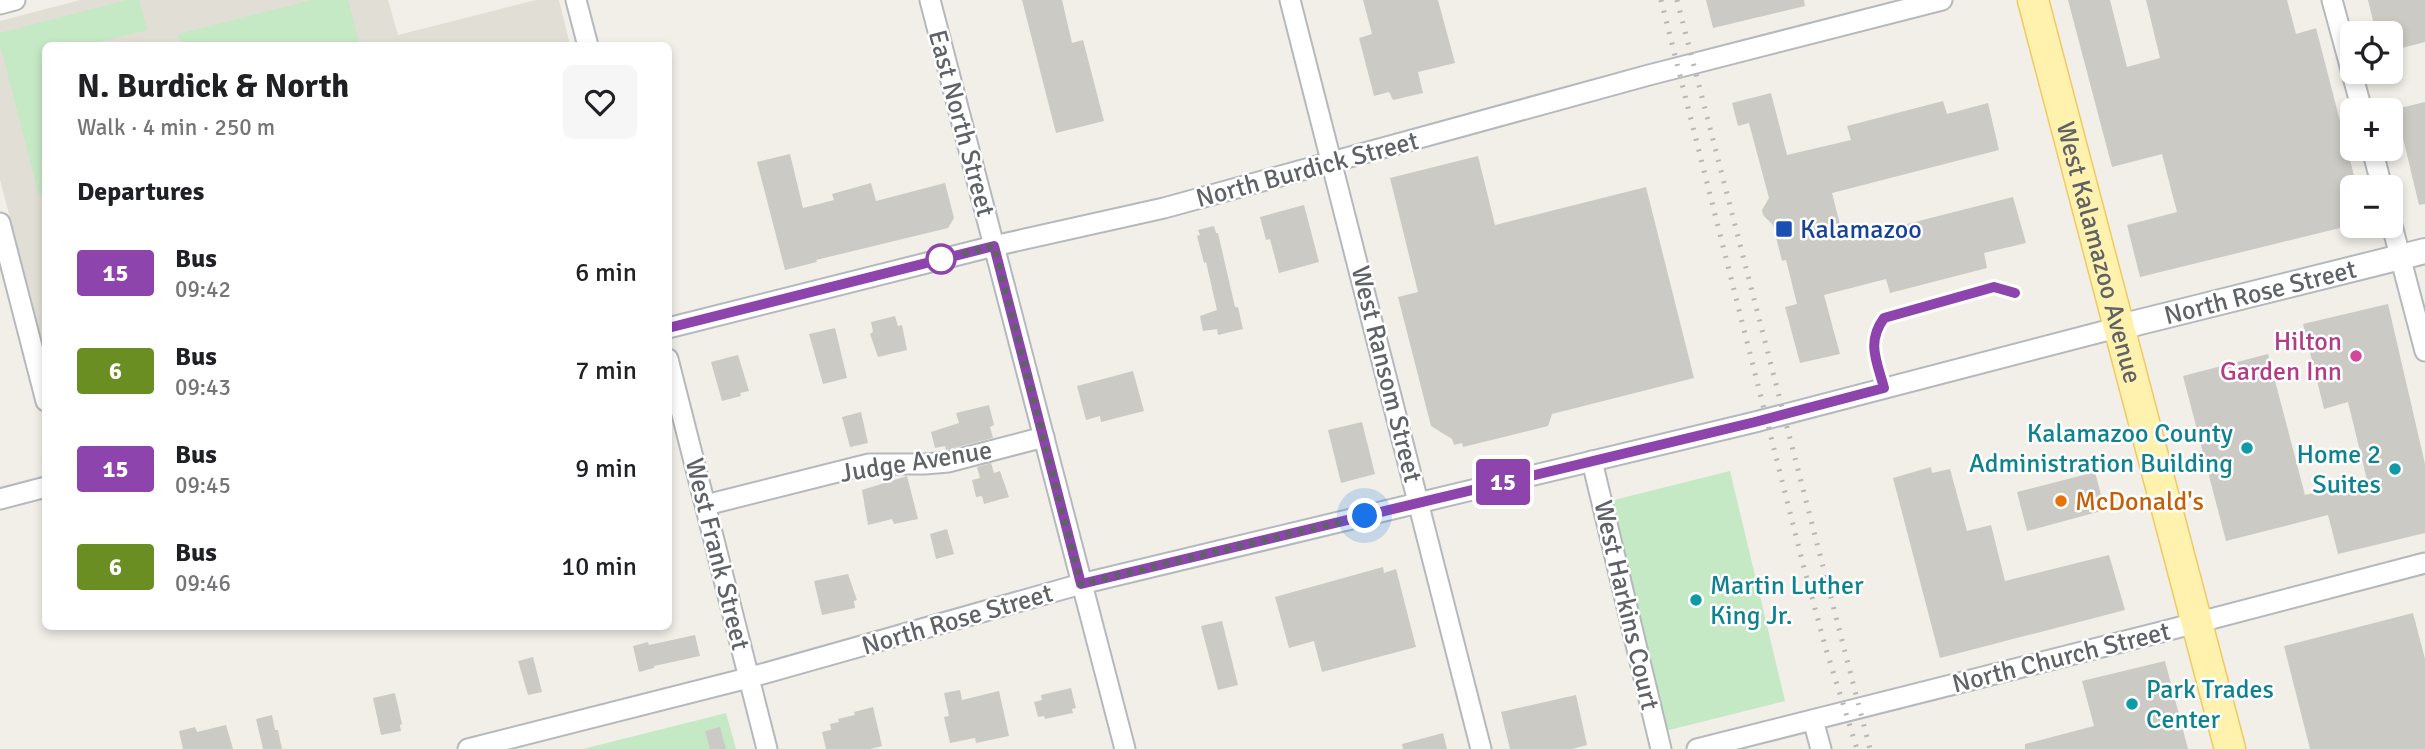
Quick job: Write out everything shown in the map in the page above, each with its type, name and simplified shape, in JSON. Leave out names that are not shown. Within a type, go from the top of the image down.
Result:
[{"type":"main road","name":"West Kalamazoo Avenue","points":[[2033,0],[2230,749]]},
{"type":"street","points":[[0,4],[15,0]]},
{"type":"street","points":[[576,0],[587,42]]},
{"type":"street","name":"East North Street","points":[[930,0],[1125,749]]},
{"type":"street","name":"West Ransom Street","points":[[1290,0],[1481,749]]},
{"type":"street","name":"North Burdick Street","points":[[672,327],[994,246],[1164,208],[1649,75],[1942,0]]},
{"type":"street","points":[[2332,0],[2359,98]]},
{"type":"street","points":[[0,223],[42,386]]},
{"type":"street","points":[[2403,238],[2413,254],[2425,351]]},
{"type":"street","name":"North Rose Street","points":[[468,749],[748,678],[1081,584],[1783,415],[2413,254]]},
{"type":"street","name":"West Frank Street","points":[[672,374],[768,749]]},
{"type":"street","name":"Judge Avenue","points":[[706,505],[869,464],[948,462],[1044,437]]},
{"type":"street","name":"West Harkins Court","points":[[1592,461],[1661,749]]},
{"type":"street","points":[[0,499],[42,488]]},
{"type":"street","name":"North Church Street","points":[[1697,749],[2198,623],[2425,562]]},
{"type":"street","points":[[1813,720],[1821,749]]},
{"type":"shaded area","points":[[80,0],[388,0],[398,35],[536,0],[559,0],[569,42],[42,42],[42,341],[0,180],[0,21]]},
{"type":"green space","points":[[127,0],[139,0],[147,30],[99,42],[42,42],[42,195],[39,195],[0,44],[0,33]]},
{"type":"green space","points":[[312,0],[348,0],[359,42],[180,42],[178,34]]},
{"type":"green space","points":[[1730,471],[1785,701],[1657,733],[1602,503]]},
{"type":"green space","points":[[726,713],[736,749],[583,749]]},
{"type":"building","points":[[1022,0],[1062,0],[1072,43],[1083,40],[1104,121],[1056,133]]},
{"type":"building","points":[[1363,0],[1438,0],[1455,63],[1418,72],[1423,93],[1393,100],[1389,92],[1374,96],[1359,38],[1372,34]]},
{"type":"building","points":[[1706,0],[1804,0],[1805,6],[1713,28]]},
{"type":"building","points":[[2068,0],[2110,0],[2127,67],[2160,58],[2146,0],[2287,0],[2296,34],[2316,28],[2340,121],[2340,161],[2350,161],[2354,175],[2340,175],[2340,228],[2140,277],[2127,225],[2177,212],[2162,154],[2112,167]]},
{"type":"building","points":[[2368,0],[2425,0],[2425,42],[2403,48],[2403,21],[2373,21]]},
{"type":"building","points":[[1771,93],[1787,155],[1851,140],[1847,126],[1943,101],[1947,114],[1988,103],[1999,150],[1832,193],[1844,240],[2013,197],[2026,243],[1984,253],[1987,268],[1890,293],[1886,279],[1824,295],[1840,354],[1800,363],[1785,307],[1797,304],[1786,260],[1782,261],[1773,225],[1763,215],[1762,210],[1769,198],[1749,123],[1738,126],[1732,103]]},
{"type":"building","points":[[2425,102],[2425,204],[2419,205],[2403,138],[2403,107]]},
{"type":"building","points":[[790,154],[803,208],[834,200],[832,194],[871,183],[876,201],[945,183],[954,218],[948,228],[785,270],[757,162]]},
{"type":"building","points":[[1478,156],[1495,225],[1646,187],[1694,378],[1552,414],[1548,426],[1463,447],[1462,443],[1454,445],[1452,439],[1431,426],[1398,297],[1418,292],[1390,178]]},
{"type":"building","points":[[1304,205],[1319,262],[1279,273],[1270,239],[1266,240],[1260,217]]},
{"type":"building","points":[[1214,226],[1243,329],[1218,335],[1217,329],[1203,331],[1200,316],[1217,310],[1197,236],[1200,235],[1198,230]]},
{"type":"building","points":[[2388,304],[2425,464],[2425,533],[2338,554],[2328,515],[2226,541],[2183,376],[2268,354],[2305,495],[2367,480],[2348,402],[2324,409],[2303,324]]},
{"type":"building","points":[[895,316],[898,326],[902,325],[907,350],[878,357],[870,334],[873,332],[871,322]]},
{"type":"building","points":[[835,328],[847,378],[823,384],[809,334]]},
{"type":"building","points":[[738,355],[749,391],[722,401],[711,362]]},
{"type":"building","points":[[1133,371],[1144,411],[1101,422],[1100,416],[1086,420],[1077,386]]},
{"type":"building","points":[[989,405],[994,425],[990,427],[993,438],[946,450],[945,446],[935,448],[931,432],[959,423],[956,413]]},
{"type":"building","points":[[861,412],[868,443],[850,447],[842,417]]},
{"type":"building","points":[[1362,422],[1375,474],[1341,483],[1328,430]]},
{"type":"building","points":[[991,463],[994,473],[1000,471],[1009,497],[984,504],[982,496],[976,497],[972,480],[980,478],[977,467]]},
{"type":"building","points":[[1931,467],[1932,473],[1950,469],[1967,531],[1991,525],[2005,581],[2109,555],[2125,610],[1940,658],[1893,478]]},
{"type":"building","name":"McDonald's","points":[[2095,472],[2105,510],[2027,531],[2017,492]]},
{"type":"building","points":[[907,476],[918,519],[894,524],[892,519],[868,525],[862,490]]},
{"type":"building","points":[[947,529],[954,554],[936,559],[930,534]]},
{"type":"building","points":[[1383,567],[1384,573],[1396,569],[1416,647],[1322,672],[1314,641],[1289,648],[1275,597]]},
{"type":"building","points":[[848,574],[857,600],[854,601],[855,608],[822,615],[814,581]]},
{"type":"building","points":[[2413,613],[2425,659],[2425,749],[2310,749],[2284,646]]},
{"type":"building","points":[[1222,621],[1238,685],[1218,690],[1201,626]]},
{"type":"building","points":[[695,635],[700,656],[639,672],[633,646]]},
{"type":"building","points":[[533,657],[542,692],[528,695],[518,661]]},
{"type":"building","name":"Park Trades Center","points":[[2165,661],[2188,749],[2025,749],[2025,744],[2094,726],[2082,681]]},
{"type":"building","points":[[1071,688],[1076,708],[1072,709],[1073,713],[1045,719],[1044,716],[1038,717],[1034,702],[1042,700],[1041,695]]},
{"type":"building","points":[[960,690],[962,700],[999,691],[1009,736],[976,743],[975,738],[950,743],[944,717],[949,716],[944,693]]},
{"type":"building","points":[[395,693],[401,731],[381,735],[373,698]]},
{"type":"building","points":[[1576,695],[1587,745],[1572,749],[1510,749],[1501,712]]},
{"type":"building","points":[[873,707],[882,746],[870,749],[826,749],[822,732],[831,730],[830,724],[855,715],[854,712]]},
{"type":"building","points":[[272,715],[282,749],[263,749],[256,719]]},
{"type":"building","points":[[226,725],[233,749],[183,749],[179,731],[195,727],[197,732]]},
{"type":"building","points":[[720,727],[726,749],[710,749],[705,731]]},
{"type":"building","points":[[1443,733],[1447,749],[1403,749],[1402,744]]},
{"type":"railway","points":[[1661,0],[1804,568],[1857,749]]},
{"type":"railway","points":[[1677,0],[1870,749]]},
{"type":"bus line","name":"15","points":[[672,327],[994,246],[1081,584],[1755,422],[1884,388],[1872,345],[1876,329],[1884,318],[1994,287],[2015,293]]},
{"type":"place","name":"Kalamazoo","points":[[1784,229]]},
{"type":"place","name":"Hilton Garden Inn","points":[[2356,356]]},
{"type":"place","name":"Kalamazoo County Administration Building","points":[[2247,448]]},
{"type":"place","name":"Home 2 Suites","points":[[2395,469]]},
{"type":"place","name":"McDonald's","points":[[2061,501]]},
{"type":"place","name":"Martin Luther King Jr.","points":[[1696,600]]},
{"type":"place","name":"Park Trades Center","points":[[2132,704]]},
{"type":"route","points":[[941,259],[994,246],[1081,584],[1365,516]]}]
